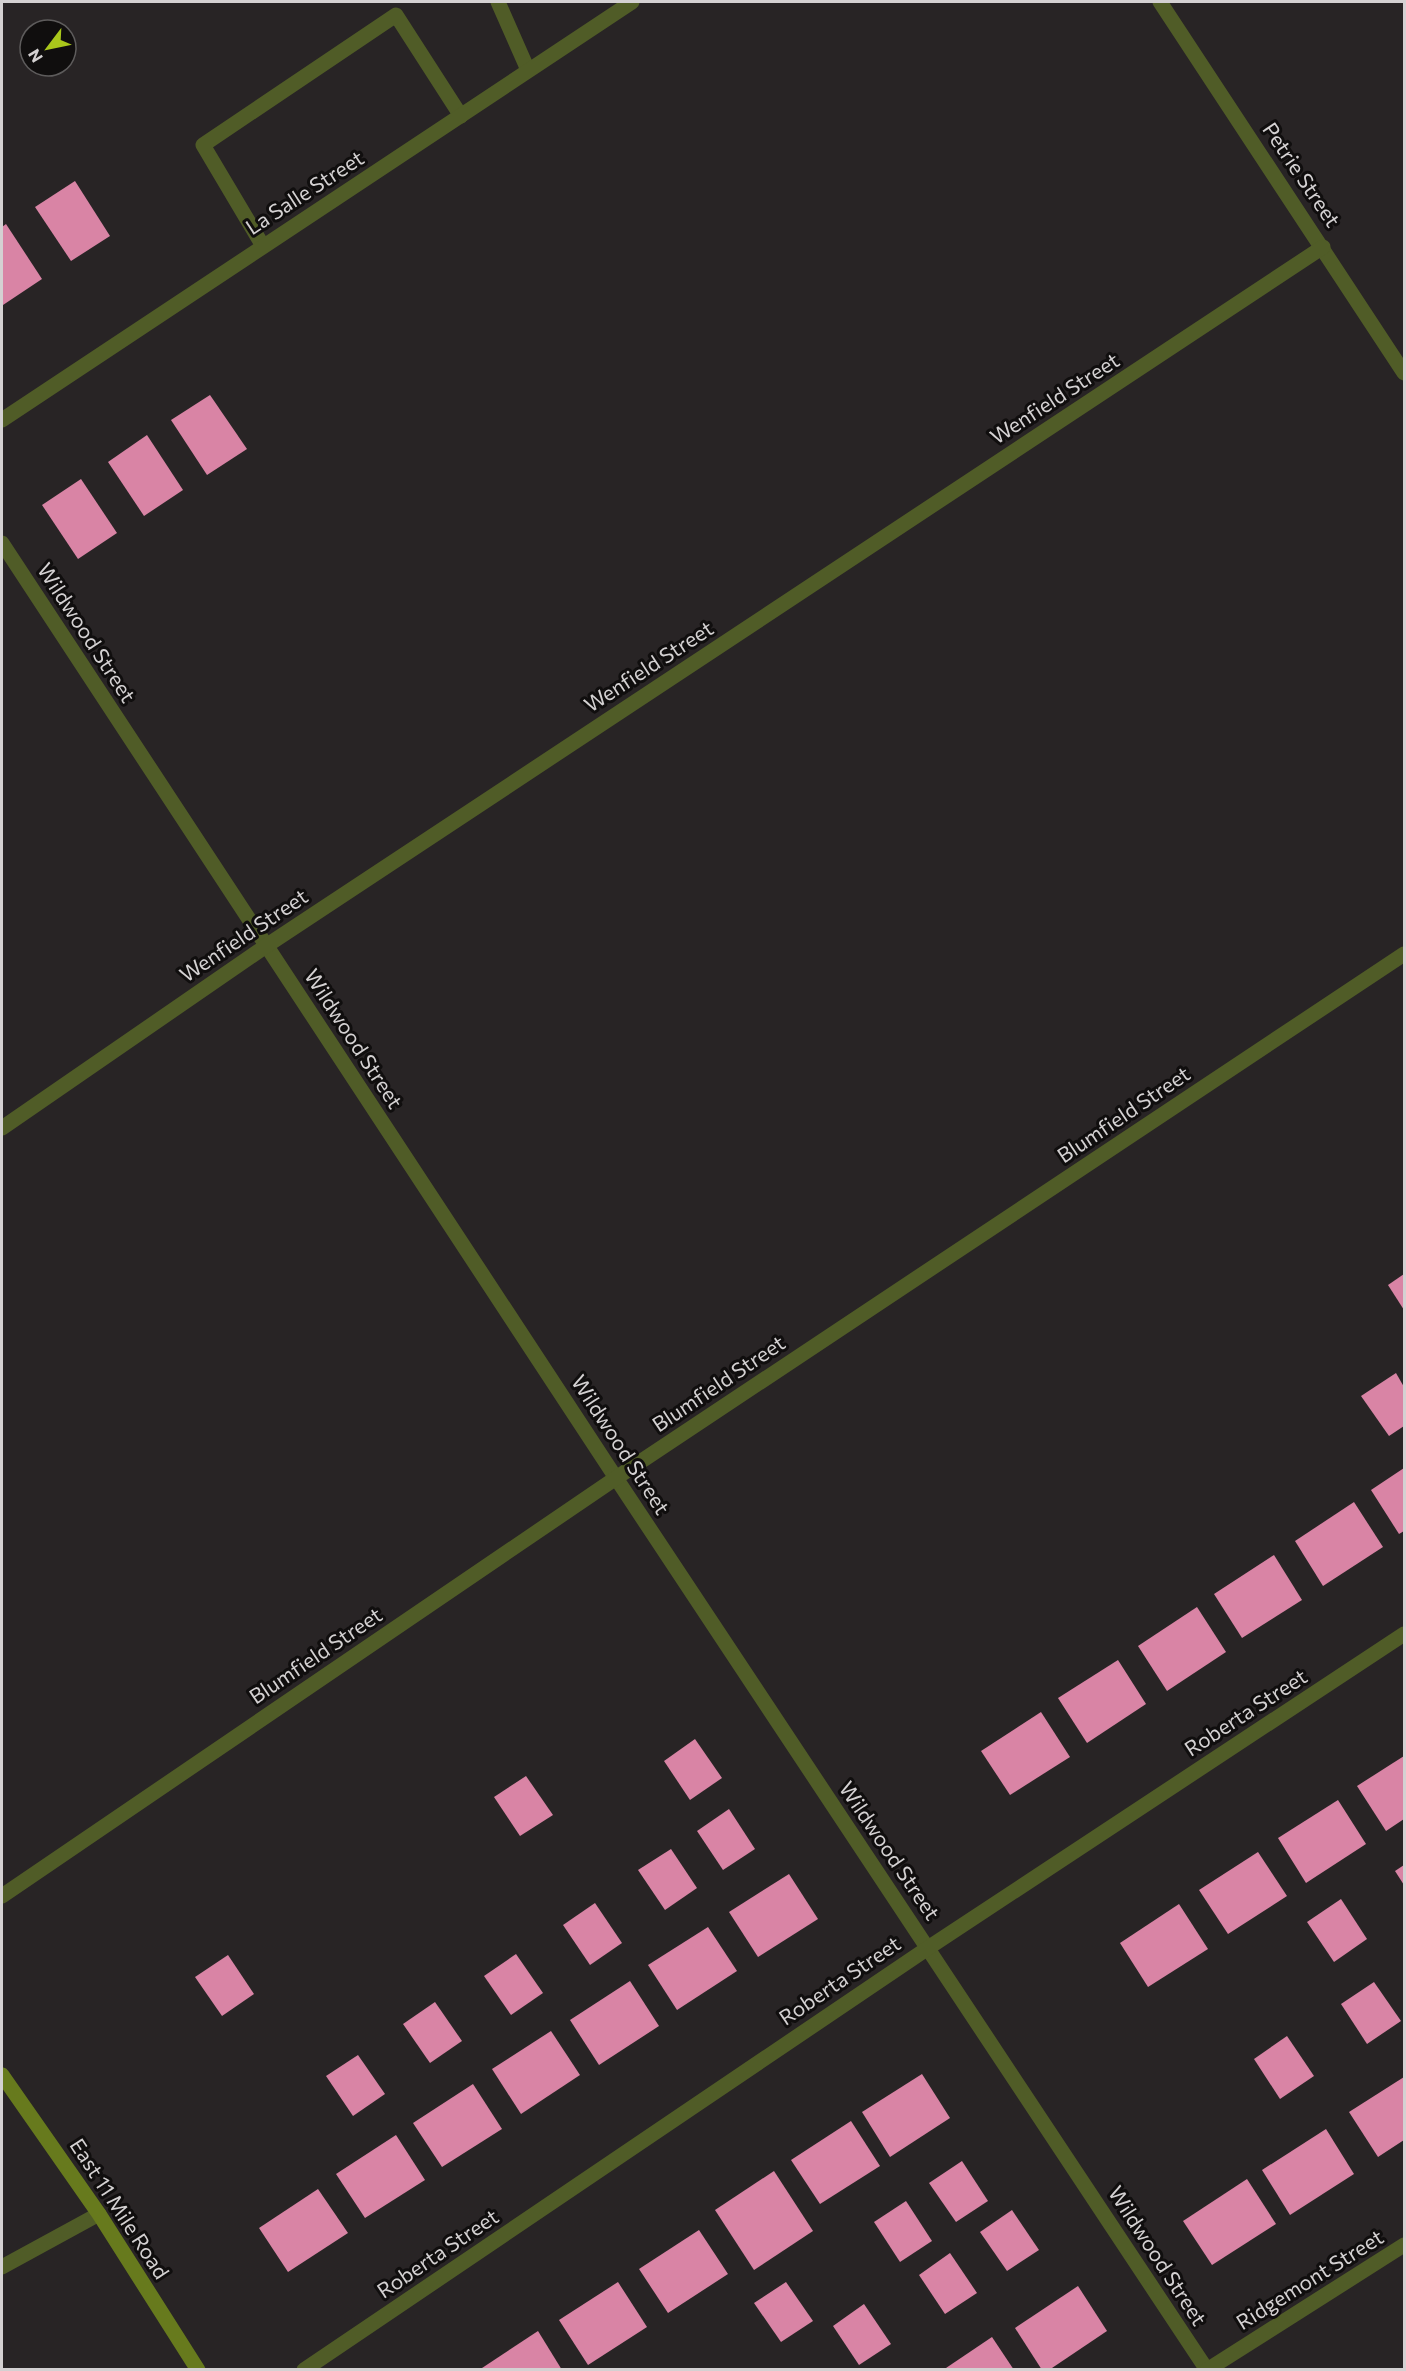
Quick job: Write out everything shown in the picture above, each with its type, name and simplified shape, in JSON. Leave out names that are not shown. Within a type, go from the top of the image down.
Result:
[{"type":"main road","name":"East 11 Mile Road","points":[[2,2075],[99,2214],[198,2370]]},
{"type":"street","points":[[498,2],[528,70]]},
{"type":"street","name":"La Salle Street","points":[[2,420],[632,2]]},
{"type":"street","name":"Petrie Street","points":[[1160,2],[1404,373]]},
{"type":"street","points":[[263,246],[203,145],[396,15],[461,116]]},
{"type":"street","name":"Wenfield Street","points":[[2,1128],[266,946],[1323,247]]},
{"type":"street","name":"Wildwood Street","points":[[2,543],[616,1478],[1207,2370]]},
{"type":"street","name":"Blumfield Street","points":[[2,1896],[616,1478],[1404,954]]},
{"type":"street","name":"Roberta Street","points":[[304,2370],[928,1948],[1404,1634]]},
{"type":"street","points":[[4,2266],[99,2214]]},
{"type":"street","name":"Ridgemont Street","points":[[1207,2370],[1404,2245]]},
{"type":"building","points":[[75,181],[110,236],[71,261],[35,207]]},
{"type":"building","points":[[6,224],[42,279],[3,305],[2,227]]},
{"type":"building","points":[[210,395],[247,449],[207,475],[171,420]]},
{"type":"building","points":[[147,435],[183,490],[144,516],[108,462]]},
{"type":"building","points":[[81,479],[117,533],[78,559],[42,505]]},
{"type":"building","points":[[1404,1274],[1404,1310],[1388,1285]]},
{"type":"building","points":[[1396,1373],[1404,1387],[1404,1426],[1389,1436],[1361,1396]]},
{"type":"building","points":[[1404,1468],[1404,1531],[1399,1534],[1371,1490]]},
{"type":"building","points":[[1354,1502],[1383,1547],[1323,1586],[1295,1541]]},
{"type":"building","points":[[1274,1555],[1302,1600],[1242,1638],[1214,1594]]},
{"type":"building","points":[[1197,1607],[1226,1652],[1167,1691],[1138,1646]]},
{"type":"building","points":[[1118,1660],[1146,1704],[1087,1743],[1058,1698]]},
{"type":"building","points":[[1041,1712],[1070,1757],[1010,1795],[981,1751]]},
{"type":"building","points":[[695,1739],[722,1778],[690,1800],[664,1761]]},
{"type":"building","points":[[1404,1756],[1404,1819],[1386,1831],[1357,1786]]},
{"type":"building","points":[[526,1776],[553,1815],[520,1836],[494,1797]]},
{"type":"building","points":[[1338,1800],[1366,1844],[1306,1883],[1278,1838]]},
{"type":"building","points":[[729,1809],[755,1849],[723,1870],[697,1831]]},
{"type":"building","points":[[671,1849],[697,1888],[665,1910],[638,1870]]},
{"type":"building","points":[[1258,1852],[1287,1896],[1228,1934],[1199,1890]]},
{"type":"building","points":[[1404,1865],[1404,1885],[1395,1871]]},
{"type":"building","points":[[789,1874],[818,1919],[758,1957],[729,1912]]},
{"type":"building","points":[[1341,1899],[1367,1939],[1334,1962],[1307,1922]]},
{"type":"building","points":[[595,1903],[622,1943],[590,1965],[563,1925]]},
{"type":"building","points":[[1179,1904],[1208,1949],[1148,1987],[1120,1943]]},
{"type":"building","points":[[708,1927],[737,1971],[677,2010],[648,1965]]},
{"type":"building","points":[[516,1954],[543,1993],[511,2015],[484,1976]]},
{"type":"building","points":[[228,1955],[254,1994],[222,2016],[195,1977]]},
{"type":"building","points":[[630,1981],[659,2026],[599,2065],[570,2020]]},
{"type":"building","points":[[1374,1982],[1401,2021],[1367,2044],[1341,2004]]},
{"type":"building","points":[[435,2002],[462,2041],[430,2063],[403,2024]]},
{"type":"building","points":[[551,2031],[580,2075],[521,2114],[492,2069]]},
{"type":"building","points":[[1287,2036],[1314,2076],[1280,2099],[1254,2059]]},
{"type":"building","points":[[358,2055],[385,2094],[353,2116],[326,2076]]},
{"type":"building","points":[[922,2074],[950,2118],[890,2157],[862,2112]]},
{"type":"building","points":[[1404,2077],[1404,2140],[1378,2157],[1349,2112]]},
{"type":"building","points":[[473,2084],[502,2129],[442,2167],[413,2123]]},
{"type":"building","points":[[851,2121],[880,2166],[820,2204],[791,2160]]},
{"type":"building","points":[[1326,2129],[1354,2174],[1290,2215],[1262,2170]]},
{"type":"building","points":[[396,2135],[425,2180],[365,2218],[336,2174]]},
{"type":"building","points":[[962,2161],[988,2201],[956,2222],[929,2183]]},
{"type":"building","points":[[774,2171],[813,2231],[754,2270],[715,2210]]},
{"type":"building","points":[[1247,2179],[1276,2224],[1212,2265],[1183,2221]]},
{"type":"building","points":[[318,2189],[348,2233],[288,2272],[259,2228]]},
{"type":"building","points":[[906,2201],[932,2241],[900,2262],[874,2222]]},
{"type":"building","points":[[1012,2210],[1039,2250],[1007,2271],[980,2232]]},
{"type":"building","points":[[699,2230],[728,2274],[668,2313],[639,2269]]},
{"type":"building","points":[[950,2253],[977,2293],[945,2314],[919,2275]]},
{"type":"building","points":[[618,2282],[647,2327],[588,2365],[559,2320]]},
{"type":"building","points":[[786,2282],[813,2321],[781,2342],[754,2303]]},
{"type":"building","points":[[1078,2286],[1107,2331],[1049,2370],[1042,2370],[1015,2328]]},
{"type":"building","points":[[864,2304],[891,2344],[859,2365],[833,2326]]},
{"type":"building","points":[[538,2331],[562,2370],[479,2370]]},
{"type":"building","points":[[992,2337],[1014,2370],[943,2370]]}]
